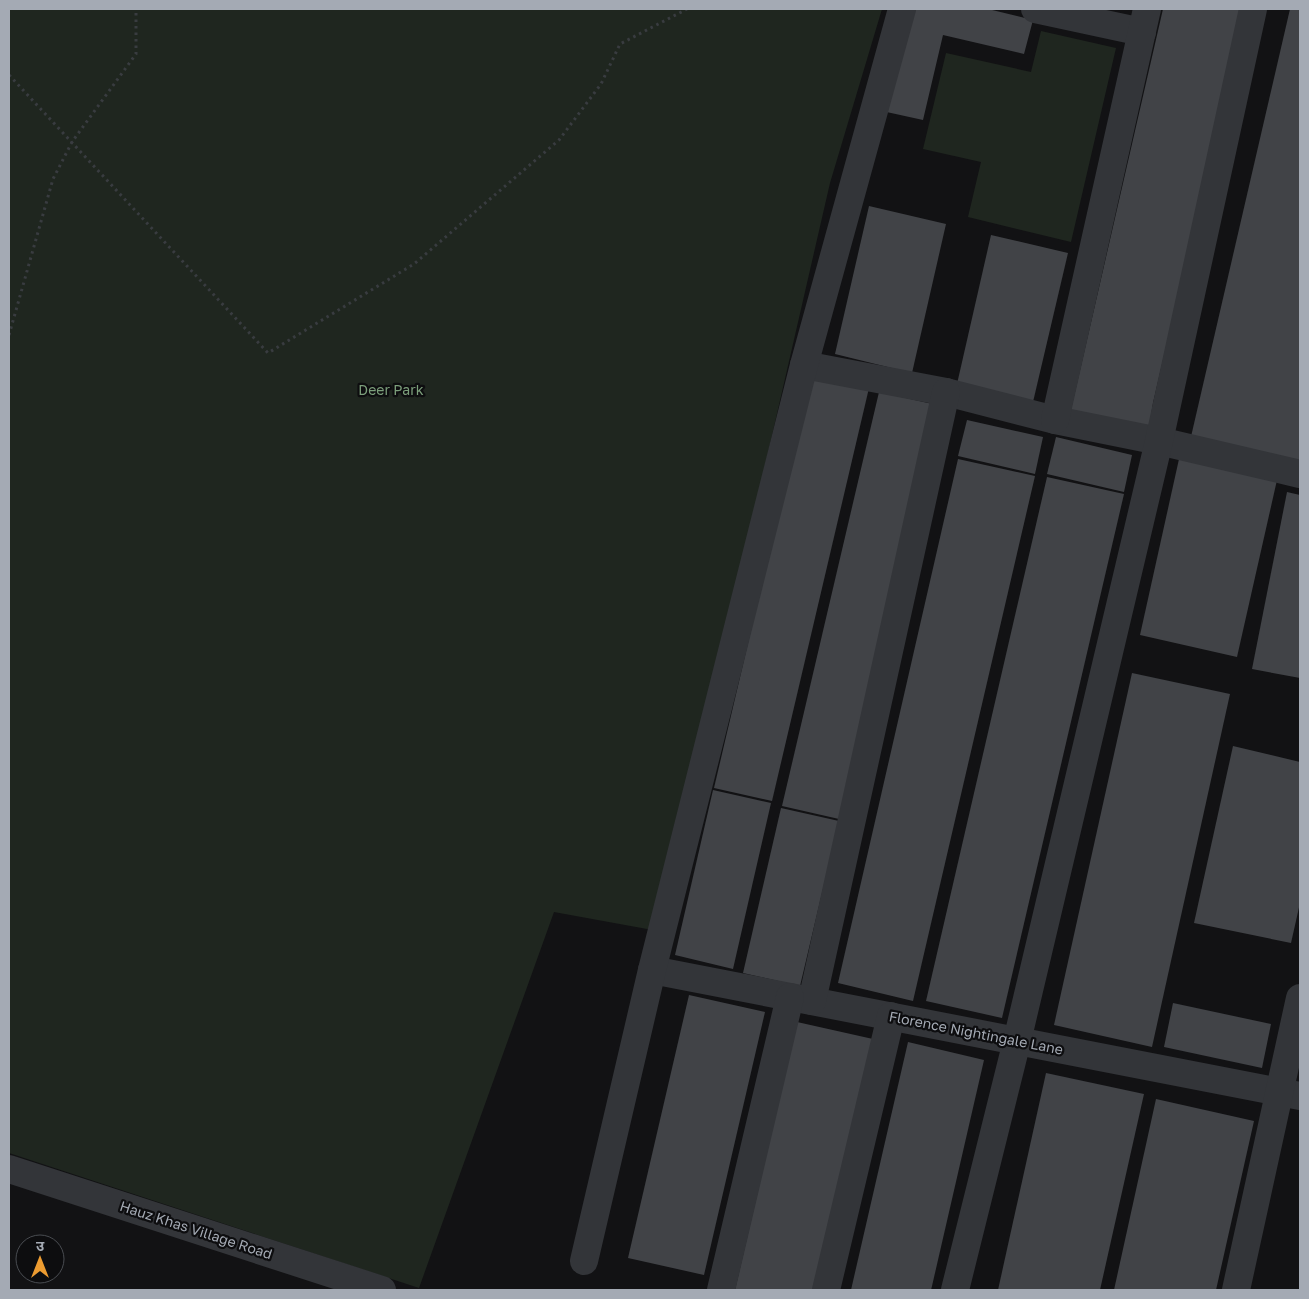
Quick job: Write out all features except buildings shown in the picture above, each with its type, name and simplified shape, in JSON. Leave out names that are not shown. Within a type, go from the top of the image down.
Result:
[{"type":"street","points":[[584,1261],[652,970],[804,365],[902,9]]},
{"type":"street","points":[[1035,9],[1144,20],[1055,420]]},
{"type":"street","points":[[955,1290],[1017,1041],[1158,441],[1253,9]]},
{"type":"street","points":[[804,365],[946,392],[1055,420],[1158,441],[1300,474]]},
{"type":"street","points":[[721,1290],[801,999],[946,392]]},
{"type":"street","name":"Florence Nightingale Lane","points":[[652,970],[1290,1094]]},
{"type":"street","points":[[1236,1290],[1290,1094],[1300,998]]},
{"type":"street","points":[[826,1290],[891,1016]]},
{"type":"street","name":"Hauz Khas Village Road","points":[[9,1169],[322,1281],[382,1290]]},
{"type":"path","points":[[9,335],[53,179],[72,142],[136,54],[136,9]]},
{"type":"path","points":[[9,75],[268,353],[414,264],[559,140],[601,84],[620,44],[687,9]]},
{"type":"green space","name":"Deer Park","points":[[9,9],[882,9],[830,183],[658,931],[554,912],[419,1288],[9,1153]]},
{"type":"green space","points":[[1041,31],[1116,48],[1071,242],[968,217],[981,162],[923,149],[946,53],[1031,72]]}]
